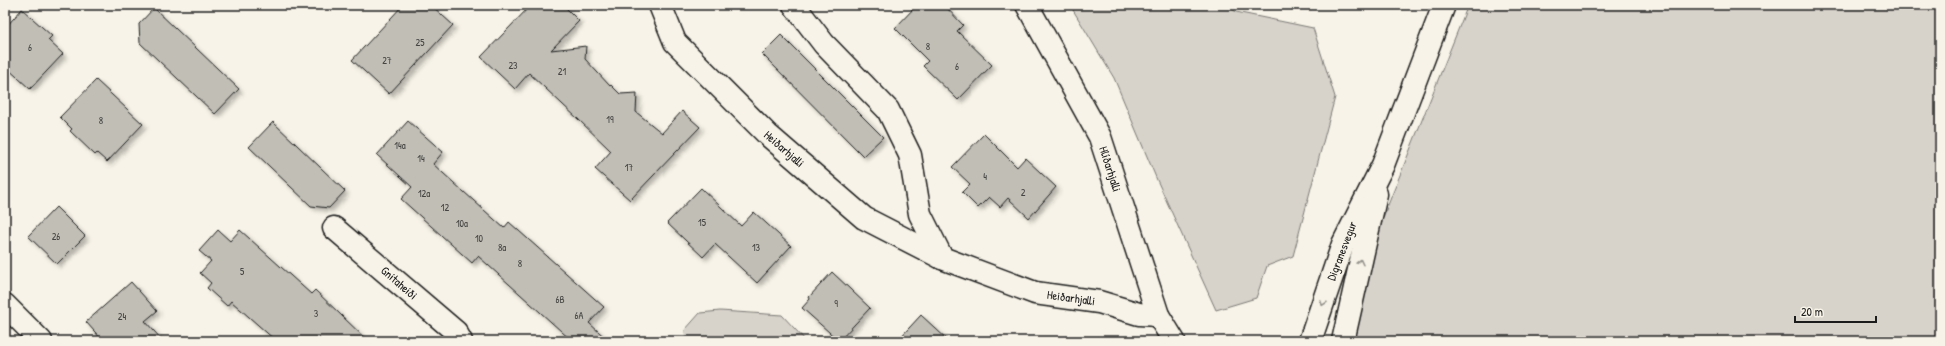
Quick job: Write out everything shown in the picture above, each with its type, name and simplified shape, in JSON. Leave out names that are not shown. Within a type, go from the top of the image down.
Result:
[{"type":"street","name":"Heiðarhjalli","points":[[660,5],[675,42],[768,135],[864,218],[942,258],[1035,293],[1099,302],[1139,314],[1158,315]]},
{"type":"street","points":[[794,5],[824,44],[888,110],[910,155],[920,214],[942,258]]},
{"type":"street","name":"Hlíðarhjalli","points":[[1027,5],[1100,137],[1158,315],[1174,341]]},
{"type":"street","name":"Digranesvegur","points":[[1310,341],[1342,244],[1383,165],[1444,5]]},
{"type":"street","name":"Digranesvegur","points":[[1343,341],[1383,165]]},
{"type":"street","name":"Gnitaheiði","points":[[334,228],[456,332],[461,341]]},
{"type":"street","points":[[5,305],[41,341]]},
{"type":"shaded area","points":[[1070,5],[1227,5],[1236,12],[1313,28],[1335,97],[1293,256],[1267,266],[1256,298],[1216,310],[1157,180],[1114,78]]},
{"type":"shaded area","points":[[1468,5],[1940,5],[1940,341],[1355,341],[1367,274],[1384,215]]},
{"type":"shaded area","points":[[720,311],[782,315],[806,341],[686,341],[685,330],[700,313]]},
{"type":"building","points":[[403,5],[431,5],[453,25],[389,94],[352,60]]},
{"type":"building","points":[[531,5],[563,5],[579,21],[551,50],[586,46],[585,59],[610,86],[611,85],[620,94],[637,93],[636,112],[662,133],[682,111],[700,127],[630,200],[595,169],[611,151],[578,119],[529,73],[515,89],[481,57]]},
{"type":"building","points":[[917,5],[944,5],[963,25],[957,31],[992,65],[958,100],[923,66],[928,61],[895,28]]},
{"type":"building","points":[[154,8],[239,89],[215,114],[140,43],[139,24]]},
{"type":"building","points":[[22,9],[52,36],[48,40],[63,54],[30,89],[5,66],[5,28]]},
{"type":"building","points":[[781,35],[883,137],[863,156],[762,54]]},
{"type":"building","points":[[96,80],[143,124],[107,162],[97,153],[95,155],[70,131],[72,129],[60,117]]},
{"type":"building","points":[[408,121],[443,152],[433,164],[504,228],[509,222],[604,307],[589,323],[609,341],[572,341],[478,256],[472,263],[401,199],[412,187],[377,155]]},
{"type":"building","points":[[273,122],[345,191],[329,208],[311,206],[249,147]]},
{"type":"building","points":[[984,134],[1017,167],[1025,158],[1056,187],[1029,218],[1008,198],[1000,207],[989,197],[978,208],[962,192],[970,184],[952,167]]},
{"type":"building","points":[[701,188],[741,226],[754,212],[791,246],[757,283],[715,244],[703,257],[667,223]]},
{"type":"building","points":[[56,207],[85,236],[57,264],[28,236]]},
{"type":"building","points":[[218,230],[230,241],[240,230],[311,294],[315,290],[368,341],[276,341],[231,301],[227,306],[207,288],[211,283],[200,273],[211,261],[199,251]]},
{"type":"building","points":[[832,272],[870,308],[839,341],[802,308],[810,299],[809,297]]},
{"type":"building","points":[[131,282],[157,311],[145,321],[163,341],[103,341],[86,322]]},
{"type":"building","points":[[921,315],[949,341],[897,341]]}]
